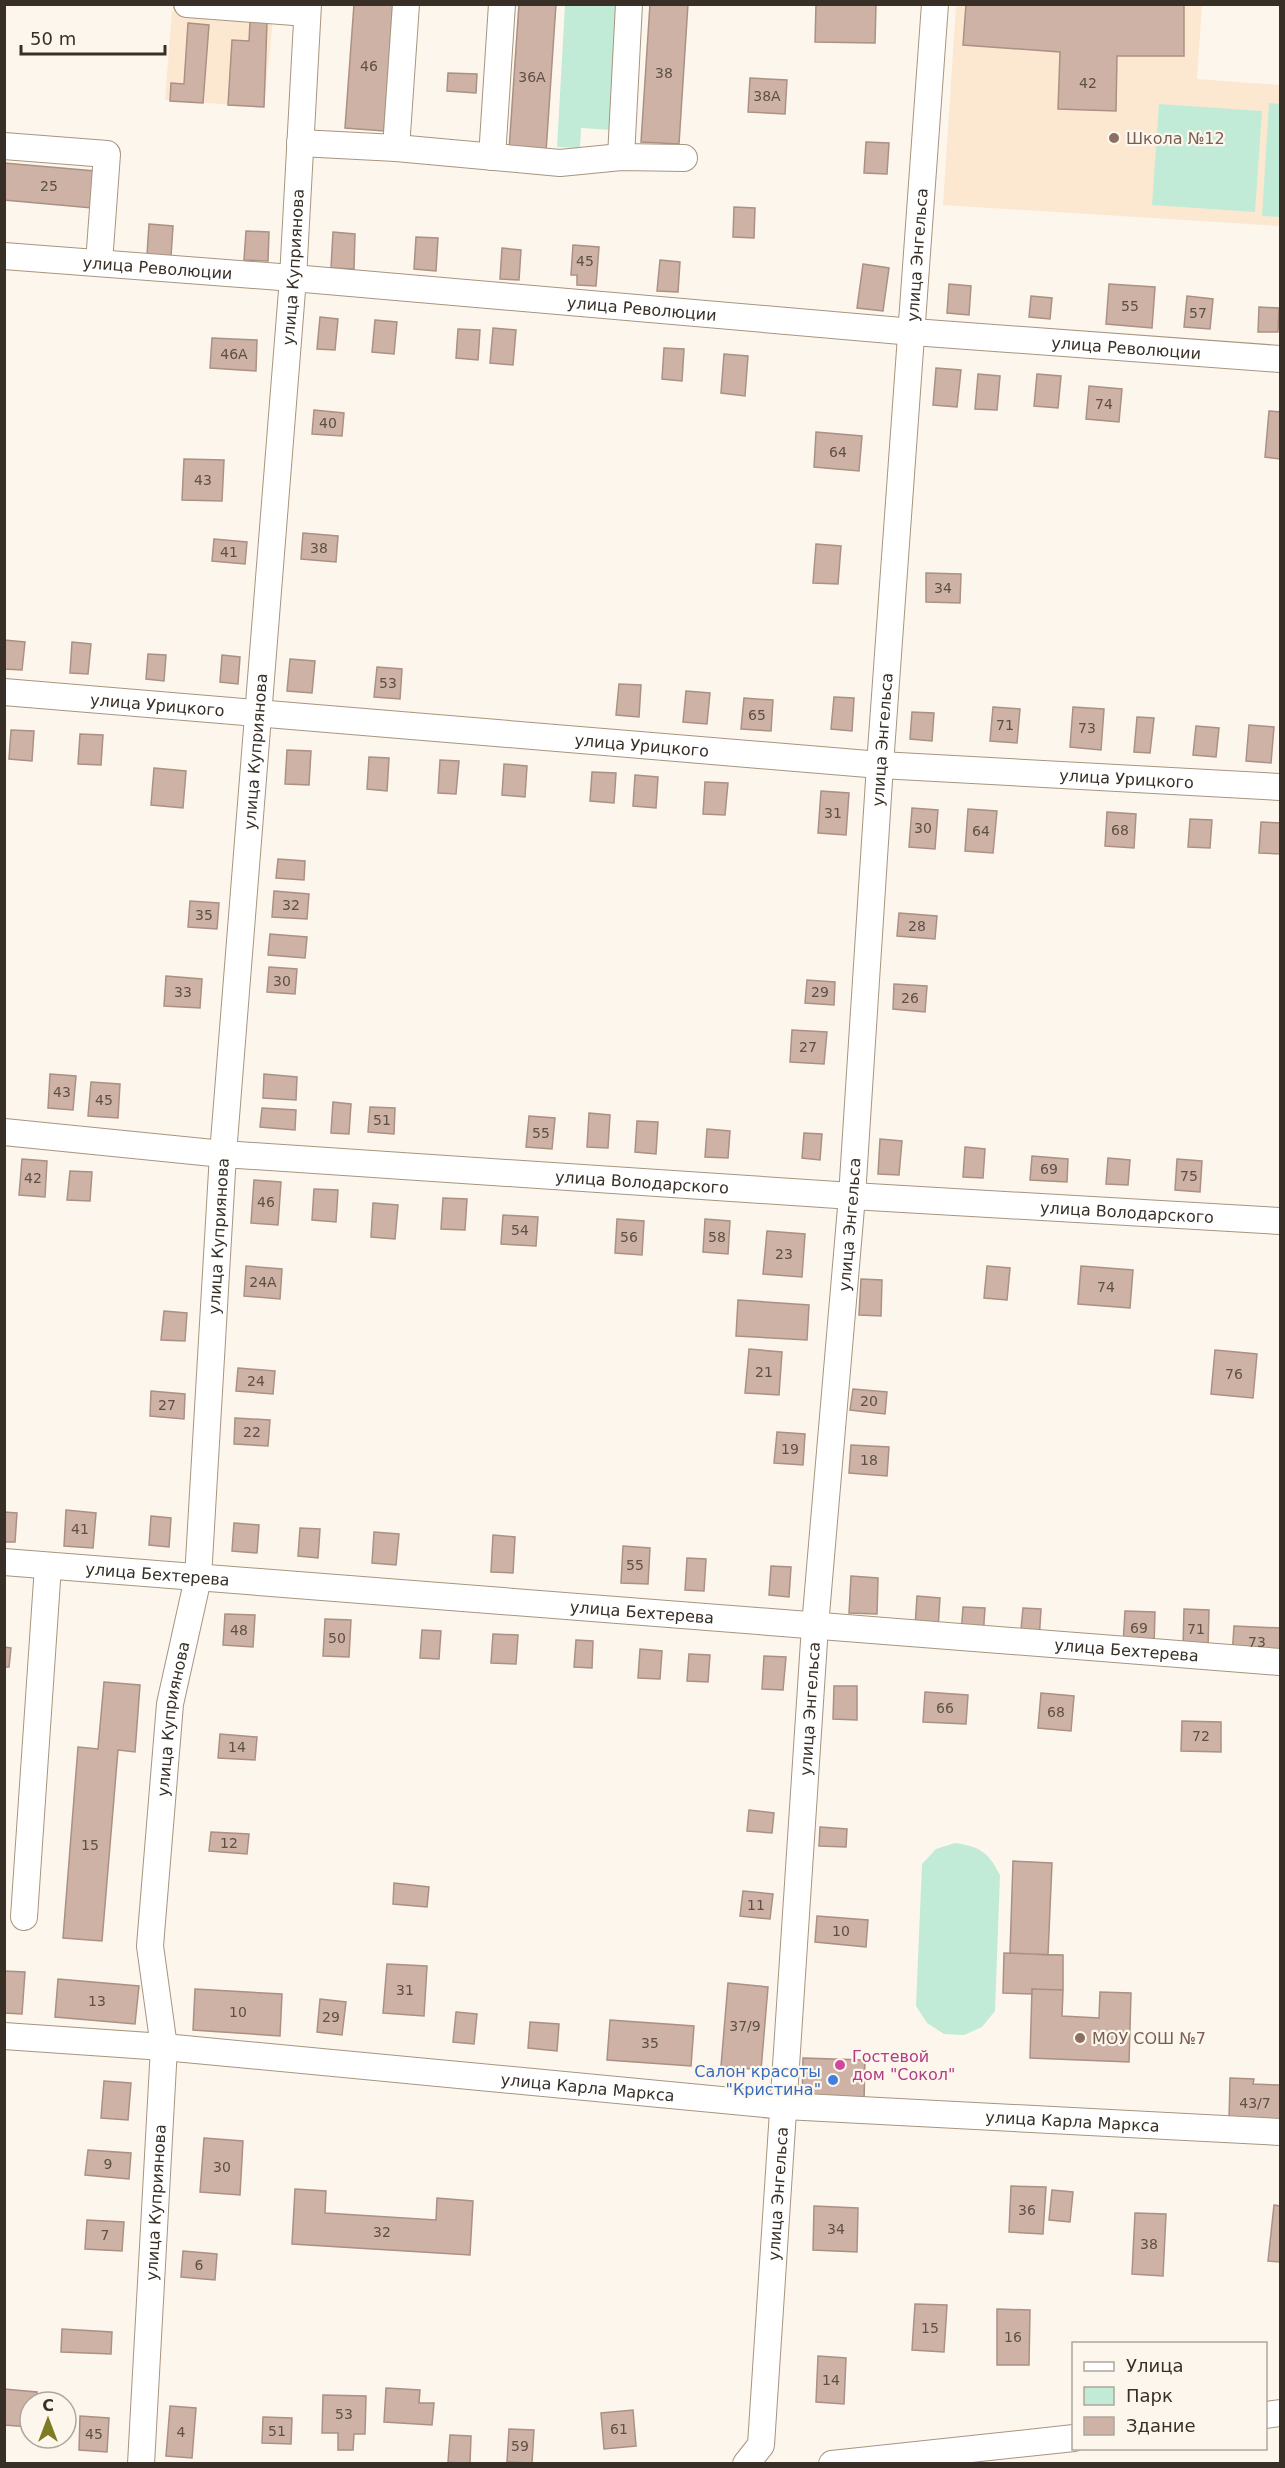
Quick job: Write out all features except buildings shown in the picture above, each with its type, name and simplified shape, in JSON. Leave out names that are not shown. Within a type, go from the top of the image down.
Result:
[{"type":"street","points":[[187,4],[307,9]]},
{"type":"street","points":[[396,148],[406,4]]},
{"type":"street","points":[[492,157],[502,4]]},
{"type":"street","points":[[621,157],[629,4]]},
{"type":"street","name":"улица Энгельса","points":[[754,2454],[785,2106],[815,1626],[852,1196],[880,765],[935,4]]},
{"type":"street","name":"улица Куприянова","points":[[141,2463],[164,2048],[150,1946],[171,1704],[198,1578],[224,1154],[293,278],[307,9]]},
{"type":"street","points":[[300,142],[560,163],[621,157],[684,158]]},
{"type":"street","points":[[4,146],[107,154],[99,263]]},
{"type":"street","name":"улица Революции","points":[[4,256],[293,278],[913,332],[1281,358]]},
{"type":"street","name":"улица Урицкого","points":[[4,692],[880,765],[1281,787]]},
{"type":"street","name":"улица Володарского","points":[[4,1132],[224,1154],[852,1196],[1281,1221]]},
{"type":"street","name":"улица Бехтерева","points":[[4,1562],[1281,1662]]},
{"type":"street","points":[[24,1917],[48,1566]]},
{"type":"street","name":"улица Карла Маркса","points":[[4,2036],[164,2048],[785,2106],[1281,2132]]},
{"type":"street","points":[[832,2463],[1072,2439]]},
{"type":"shaded area","name":"Школа №12","points":[[956,5],[1202,5],[1197,79],[1280,85],[1280,226],[943,205]]},
{"type":"shaded area","points":[[172,11],[273,19],[264,107],[165,100]]},
{"type":"green space","points":[[565,5],[620,5],[613,130],[581,128],[580,148],[557,147]]},
{"type":"green space","points":[[1269,103],[1280,104],[1280,217],[1262,216]]},
{"type":"green space","points":[[1159,104],[1262,111],[1255,212],[1152,205]]},
{"type":"green space","points":[[955,1843],[971,1846],[983,1852],[992,1861],[1000,1875],[995,2011],[982,2027],[964,2035],[944,2034],[927,2023],[916,2006],[922,1864],[936,1849]]},
{"type":"place","name":"Школа №12","points":[[1114,138]]},
{"type":"place","name":"МОУ СОШ №7","points":[[1080,2038]]},
{"type":"place","name":"Гостевой дом \"Сокол\"","points":[[840,2065]]},
{"type":"place","name":"Салон красоты \"Кристина\"","points":[[833,2080]]}]
